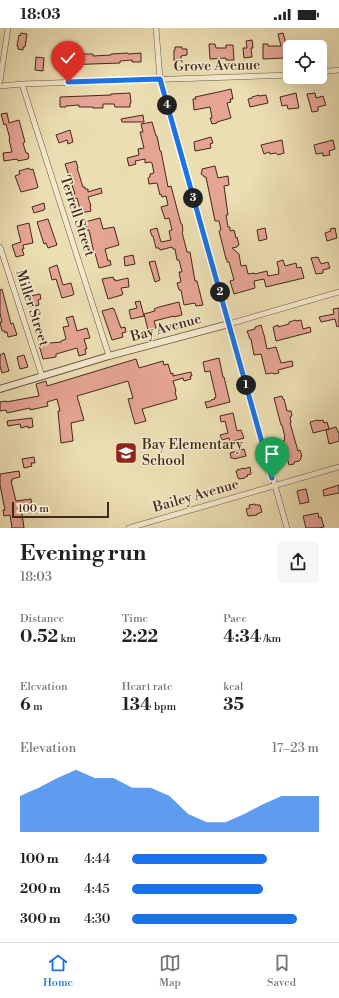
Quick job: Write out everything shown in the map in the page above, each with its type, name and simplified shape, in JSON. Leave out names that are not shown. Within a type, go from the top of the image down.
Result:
[{"type":"street","points":[[0,81],[8,28]]},
{"type":"street","points":[[156,28],[160,79],[287,528]]},
{"type":"street","points":[[327,71],[339,70]]},
{"type":"street","name":"Grove Avenue","points":[[0,86],[283,75]]},
{"type":"street","name":"Terrell Street","points":[[22,84],[109,356]]},
{"type":"street","name":"Miller Street","points":[[0,247],[42,376]]},
{"type":"street","name":"Bay Avenue","points":[[0,389],[109,356],[229,324],[339,292]]},
{"type":"street","name":"Bailey Avenue","points":[[129,528],[339,467]]},
{"type":"building","points":[[21,33],[27,34],[25,47],[23,47],[23,50],[18,49],[17,46],[19,35],[20,36]]},
{"type":"building","points":[[283,33],[285,40],[283,40],[283,58],[263,59],[263,44],[268,44],[268,46],[281,46],[278,34]]},
{"type":"building","points":[[252,40],[252,57],[244,58],[243,48],[247,48],[246,41]]},
{"type":"building","points":[[209,44],[215,44],[216,48],[226,48],[226,45],[233,45],[234,60],[226,60],[226,58],[210,59]]},
{"type":"building","points":[[175,47],[187,49],[187,55],[181,56],[181,61],[174,61]]},
{"type":"building","points":[[141,53],[141,62],[132,62],[132,60],[120,61],[120,63],[63,65],[62,56],[68,56],[68,58],[81,57],[81,54],[93,54],[93,56]]},
{"type":"building","points":[[36,57],[44,58],[43,71],[35,70]]},
{"type":"building","points":[[231,89],[233,99],[230,99],[231,102],[227,103],[231,118],[212,124],[210,118],[212,118],[210,107],[194,110],[193,99],[196,99],[195,97]]},
{"type":"building","points":[[130,93],[130,107],[115,107],[114,104],[103,104],[103,108],[79,107],[79,105],[60,107],[60,97]]},
{"type":"building","points":[[296,93],[299,108],[288,109],[287,105],[282,106],[280,97]]},
{"type":"building","points":[[315,93],[316,98],[323,96],[326,105],[318,107],[318,111],[312,112],[307,94]]},
{"type":"building","points":[[259,95],[266,95],[268,103],[250,107],[248,99]]},
{"type":"building","points":[[7,113],[9,123],[19,120],[25,142],[23,143],[26,153],[28,153],[28,159],[4,161],[3,153],[12,152],[6,124],[4,125],[1,114]]},
{"type":"building","points":[[143,115],[144,122],[122,122],[121,119]]},
{"type":"building","points":[[152,122],[161,151],[168,187],[171,186],[182,224],[182,232],[187,252],[190,252],[195,281],[197,281],[203,305],[196,306],[195,303],[184,305],[181,290],[179,290],[177,283],[181,282],[179,272],[182,272],[179,260],[177,260],[175,249],[172,247],[160,250],[159,248],[156,248],[150,230],[157,228],[161,242],[171,240],[169,231],[172,230],[169,218],[165,219],[161,207],[168,205],[166,196],[162,197],[161,194],[160,195],[157,183],[149,184],[148,178],[150,177],[150,174],[154,173],[152,163],[145,163],[145,159],[135,161],[136,164],[129,166],[127,158],[139,155],[138,149],[144,148],[140,132],[143,132],[141,124]]},
{"type":"building","points":[[70,130],[73,142],[68,144],[67,140],[59,143],[56,135]]},
{"type":"building","points":[[211,137],[213,143],[210,144],[211,148],[195,151],[194,142]]},
{"type":"building","points":[[282,140],[284,153],[278,155],[276,153],[270,154],[269,152],[264,154],[261,145]]},
{"type":"building","points":[[333,140],[335,149],[329,151],[330,155],[323,156],[323,153],[316,154],[314,145]]},
{"type":"building","points":[[76,161],[83,187],[88,189],[88,192],[101,188],[102,193],[88,197],[91,211],[81,213],[77,198],[73,199],[72,194],[75,194],[65,164]]},
{"type":"building","points":[[215,166],[218,178],[228,176],[229,185],[224,186],[228,215],[226,215],[230,231],[234,230],[236,238],[237,237],[239,245],[232,248],[239,254],[241,266],[246,265],[248,274],[267,271],[268,276],[279,274],[277,262],[283,260],[285,266],[296,263],[297,268],[301,267],[304,278],[266,287],[264,279],[254,281],[255,288],[234,294],[230,281],[234,280],[229,262],[227,262],[226,259],[219,231],[221,230],[219,221],[215,221],[206,177],[201,174],[202,169]]},
{"type":"building","points":[[29,168],[30,170],[33,169],[38,187],[21,192],[15,176],[20,174],[19,171]]},
{"type":"building","points":[[44,203],[44,210],[34,213],[32,207]]},
{"type":"building","points":[[100,218],[103,229],[114,227],[119,245],[105,249],[108,261],[110,260],[111,265],[99,268],[89,230],[87,230],[85,222]]},
{"type":"building","points":[[48,219],[57,245],[48,248],[46,243],[44,244],[37,222]]},
{"type":"building","points":[[29,223],[33,243],[23,245],[24,249],[22,249],[24,255],[16,257],[12,245],[21,242],[17,226]]},
{"type":"building","points":[[265,228],[267,239],[259,241],[257,230]]},
{"type":"building","points":[[335,228],[337,238],[327,241],[325,233],[331,231],[330,229]]},
{"type":"building","points":[[133,255],[135,264],[125,266],[124,257]]},
{"type":"building","points":[[317,257],[321,264],[328,262],[330,268],[323,270],[323,273],[316,274],[311,258]]},
{"type":"building","points":[[155,261],[160,280],[155,282],[149,262]]},
{"type":"building","points":[[57,265],[63,285],[71,283],[73,295],[62,298],[56,279],[52,280],[49,268]]},
{"type":"building","points":[[113,277],[115,281],[128,278],[129,287],[121,288],[122,295],[108,299],[102,279]]},
{"type":"building","points":[[2,289],[11,324],[13,323],[17,335],[8,337],[7,332],[5,333],[5,331],[2,331],[0,322],[2,322],[0,313],[0,290]]},
{"type":"building","points":[[40,294],[41,299],[38,300],[39,305],[31,307],[29,298]]},
{"type":"building","points":[[140,301],[144,316],[131,319],[129,310],[137,308],[135,302]]},
{"type":"building","points":[[179,302],[182,315],[154,321],[156,328],[148,330],[144,314],[155,311],[154,309],[159,307]]},
{"type":"building","points":[[113,308],[121,328],[125,327],[126,332],[122,333],[123,337],[112,340],[102,311]]},
{"type":"building","points":[[339,308],[339,326],[337,327],[335,319],[321,322],[319,317],[334,314],[333,309]]},
{"type":"building","points":[[73,316],[77,331],[87,328],[90,338],[84,339],[87,349],[85,349],[86,354],[79,356],[77,348],[56,354],[56,357],[43,359],[39,345],[49,342],[61,342],[66,339],[63,327],[69,326],[66,318]]},
{"type":"building","points":[[301,320],[303,329],[310,327],[311,332],[276,341],[273,327],[289,324],[289,322]]},
{"type":"building","points":[[261,325],[267,349],[276,347],[281,363],[292,361],[293,366],[278,370],[279,373],[266,374],[261,354],[254,355],[251,339],[247,331],[255,329],[255,327]]},
{"type":"building","points":[[4,353],[9,371],[2,373],[0,366],[0,355]]},
{"type":"building","points":[[24,355],[28,367],[20,369],[17,357]]},
{"type":"building","points":[[219,358],[230,402],[207,408],[205,402],[211,401],[216,397],[210,371],[205,372],[203,362]]},
{"type":"building","points":[[136,359],[139,368],[163,361],[164,365],[168,364],[173,376],[191,372],[192,376],[190,376],[191,379],[184,381],[183,378],[173,381],[177,399],[142,409],[146,421],[135,424],[128,399],[133,398],[128,381],[77,396],[84,420],[71,423],[73,441],[61,443],[58,411],[60,411],[57,399],[47,402],[48,406],[30,410],[30,408],[7,413],[6,410],[0,411],[0,402],[39,396],[36,384],[46,381],[47,386]]},
{"type":"building","points":[[282,396],[287,411],[291,411],[292,416],[290,417],[290,423],[298,451],[300,450],[302,456],[299,461],[289,465],[283,441],[285,440],[285,437],[274,398]]},
{"type":"building","points":[[233,413],[237,431],[241,430],[244,438],[230,442],[229,438],[222,440],[220,435],[228,433],[225,421],[221,422],[220,416]]},
{"type":"building","points":[[32,418],[33,427],[28,428],[28,426],[21,428],[20,424],[8,426],[7,421]]},
{"type":"building","points":[[323,420],[324,423],[327,422],[329,429],[313,433],[310,422]]},
{"type":"building","points":[[336,427],[339,434],[339,441],[329,444],[326,430]]},
{"type":"building","points":[[244,449],[246,456],[234,459],[231,458],[230,453]]},
{"type":"building","points":[[34,457],[35,463],[31,463],[32,466],[24,468],[22,459]]},
{"type":"building","points":[[250,467],[251,474],[247,475],[248,476],[245,478],[238,478],[237,470]]},
{"type":"building","points":[[19,471],[20,477],[12,479],[11,481],[16,501],[31,499],[32,505],[21,507],[24,528],[12,528],[10,515],[4,516],[3,510],[5,510],[0,485],[0,474]]},
{"type":"building","points":[[339,485],[339,493],[324,496],[323,490]]},
{"type":"building","points":[[306,489],[309,502],[300,504],[297,491]]},
{"type":"building","points":[[249,505],[260,505],[262,512],[257,515],[248,516],[246,509],[250,508]]},
{"type":"building","points":[[318,513],[324,527],[306,528],[303,516]]},
{"type":"place","name":"Bay Elementary School","points":[[126,453]]},
{"type":"route","points":[[68,82],[160,79],[272,478]]}]
